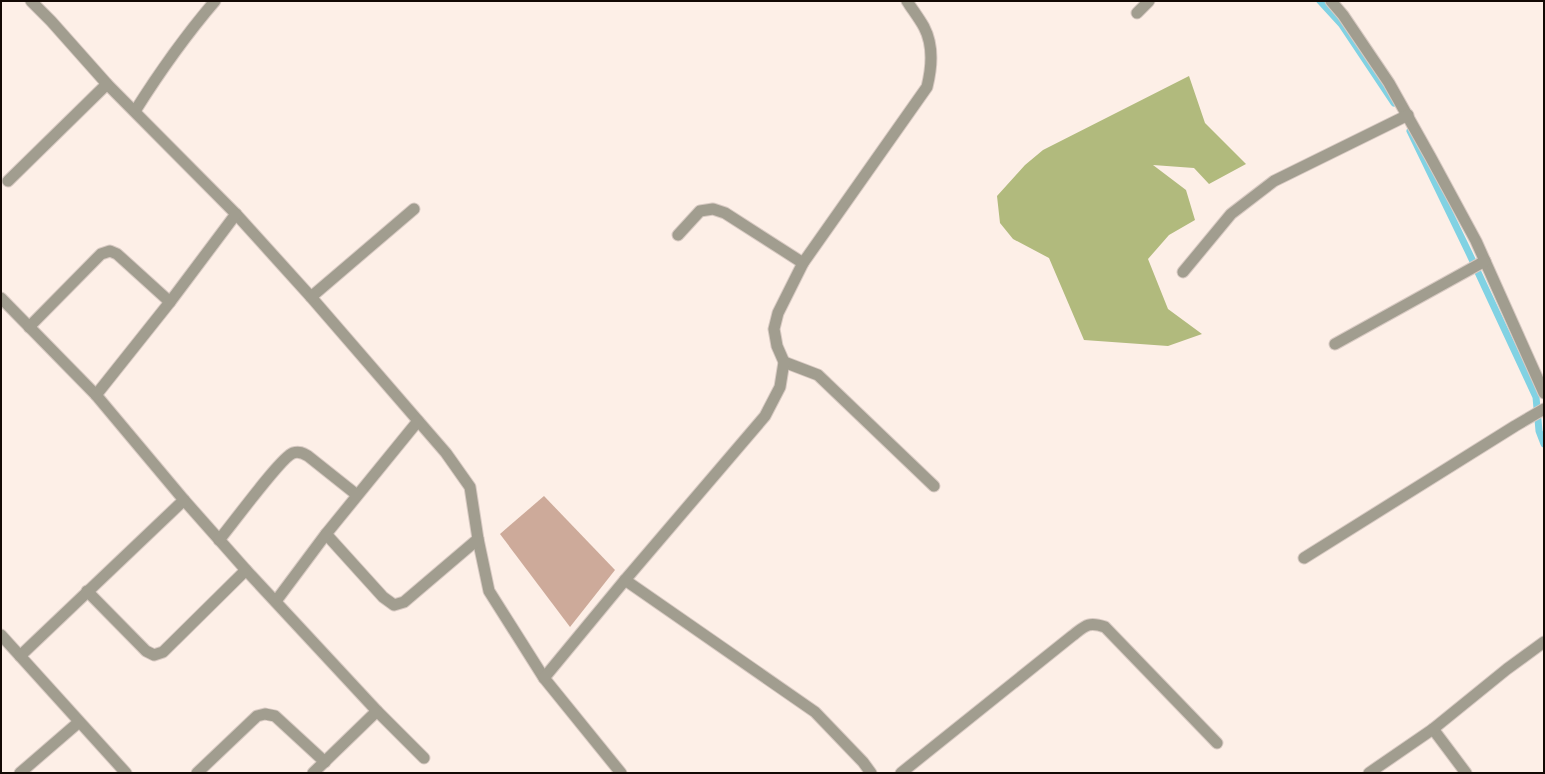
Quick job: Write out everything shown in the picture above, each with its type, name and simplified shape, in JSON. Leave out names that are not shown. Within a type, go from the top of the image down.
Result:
[{"type":"street","points":[[31,1],[51,21],[106,84],[135,111],[236,214],[311,297],[446,453],[470,487],[478,539],[489,591],[510,627],[544,678],[621,773]]},
{"type":"street","points":[[135,111],[160,72],[215,1]]},
{"type":"street","points":[[544,678],[625,580],[765,416],[780,387],[784,362],[776,346],[774,329],[778,312],[803,263],[927,87],[931,71],[931,49],[924,28],[907,1]]},
{"type":"street","points":[[1137,13],[1149,1]]},
{"type":"street","points":[[1331,1],[1385,77],[1408,115],[1476,241],[1544,393]]},
{"type":"street","points":[[8,181],[106,84]]},
{"type":"street","points":[[1183,272],[1231,214],[1274,181],[1408,115]]},
{"type":"street","points":[[311,297],[414,209]]},
{"type":"street","points":[[678,235],[700,211],[713,209],[726,213],[803,263]]},
{"type":"street","points":[[96,396],[170,302],[236,214]]},
{"type":"street","points":[[29,327],[101,254],[110,251],[117,254],[170,302]]},
{"type":"street","points":[[1334,344],[1485,261]]},
{"type":"street","points":[[3,303],[29,327],[96,396],[184,500],[246,570],[377,711],[424,758]]},
{"type":"street","points":[[784,362],[818,375],[934,486]]},
{"type":"street","points":[[1304,558],[1544,409]]},
{"type":"street","points":[[276,601],[326,534],[418,421]]},
{"type":"street","points":[[219,540],[277,467],[293,453],[302,452],[357,495]]},
{"type":"street","points":[[20,656],[184,500]]},
{"type":"street","points":[[326,534],[383,597],[394,605],[404,602],[478,539]]},
{"type":"street","points":[[87,591],[146,652],[154,655],[163,652],[246,570]]},
{"type":"street","points":[[625,580],[815,712],[863,762],[871,773]]},
{"type":"street","points":[[901,773],[1072,636],[1085,626],[1094,624],[1105,627],[1217,743]]},
{"type":"street","points":[[1,635],[126,773]]},
{"type":"street","points":[[1369,773],[1432,729],[1507,669],[1544,642]]},
{"type":"street","points":[[313,773],[377,711]]},
{"type":"street","points":[[197,773],[257,716],[264,714],[275,716],[325,762]]},
{"type":"street","points":[[20,773],[79,722]]},
{"type":"street","points":[[1432,729],[1466,773]]},
{"type":"green space","points":[[1189,76],[1205,123],[1246,164],[1209,184],[1194,168],[1153,165],[1186,190],[1195,220],[1169,235],[1148,259],[1168,309],[1202,334],[1168,346],[1084,340],[1049,258],[1013,239],[1000,223],[997,196],[1025,165],[1043,150]]},
{"type":"building","points":[[544,496],[615,570],[570,627],[500,534]]},
{"type":"waterway","points":[[1320,1],[1342,25],[1394,103]]},
{"type":"waterway","points":[[1410,131],[1536,397],[1539,431],[1544,444]]}]
